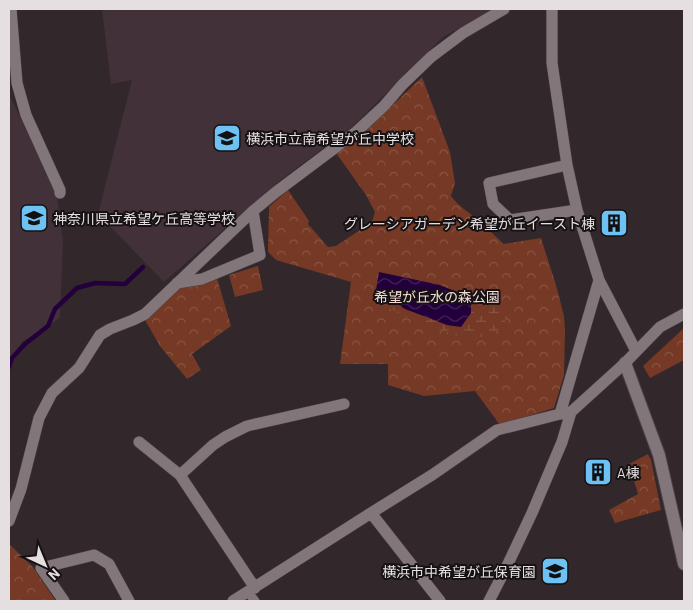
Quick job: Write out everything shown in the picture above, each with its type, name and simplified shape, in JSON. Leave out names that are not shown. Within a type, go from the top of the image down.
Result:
[{"type":"street","points":[[12,9],[17,83],[26,115],[60,194]]},
{"type":"street","points":[[9,521],[21,489],[39,418],[52,393],[79,368],[100,335],[145,314],[253,211],[356,132],[431,57],[463,33],[504,9]]},
{"type":"street","points":[[552,9],[552,63],[566,162],[577,210],[599,280],[636,351]]},
{"type":"street","points":[[566,162],[489,183],[493,204],[510,220],[577,210]]},
{"type":"street","points":[[177,283],[202,278],[260,255],[253,211]]},
{"type":"street","points":[[490,601],[532,513],[562,442],[565,413],[599,280]]},
{"type":"street","points":[[233,601],[252,594],[371,512],[432,475],[498,430],[565,413],[625,363],[660,327],[684,314]]},
{"type":"street","points":[[625,363],[660,455],[684,564]]},
{"type":"street","points":[[180,475],[213,445],[247,426],[344,404]]},
{"type":"street","points":[[139,442],[180,475],[252,594]]},
{"type":"street","points":[[371,512],[440,601]]},
{"type":"street","points":[[64,601],[41,568],[94,555],[109,564],[129,601]]},
{"type":"shaded area","name":"横浜市立南希望が丘中学校","points":[[102,9],[493,9],[443,37],[353,126],[278,182],[164,282],[98,214],[132,80],[111,84]]},
{"type":"shaded area","name":"神奈川県立希望ケ丘高等学校","points":[[9,47],[10,96],[57,195],[63,241],[60,318],[22,342],[9,360]]},
{"type":"green space","name":"希望が丘水の森公園","points":[[422,77],[450,152],[455,183],[451,196],[504,244],[541,238],[564,316],[564,375],[554,408],[500,425],[475,391],[424,396],[388,385],[388,364],[340,364],[351,282],[276,260],[268,252],[269,207],[288,190],[309,221],[308,224],[328,247],[336,246],[372,222],[375,212],[366,195],[336,153],[373,124]]},
{"type":"green space","points":[[258,266],[263,290],[235,297],[229,275]]},
{"type":"green space","points":[[217,278],[231,326],[192,354],[201,370],[187,379],[160,346],[145,320],[186,283]]},
{"type":"green space","points":[[376,290],[405,309],[447,325],[460,327],[471,313],[471,298],[500,304],[507,317],[502,328],[489,336],[458,336],[406,317],[375,301]]},
{"type":"green space","points":[[684,328],[684,360],[650,378],[643,366]]},
{"type":"green space","points":[[648,454],[651,460],[661,510],[615,523],[609,510],[638,494],[629,464]]},
{"type":"green space","points":[[9,544],[32,566],[56,601],[9,601]]},
{"type":"water","points":[[379,272],[440,285],[471,298],[471,313],[461,327],[447,325],[405,309],[376,290]]},
{"type":"waterway","points":[[9,367],[12,358],[25,344],[48,326],[55,309],[77,288],[95,283],[125,284],[143,267]]},
{"type":"place","name":"横浜市立南希望が丘中学校","points":[[227,138]]},
{"type":"place","name":"神奈川県立希望ケ丘高等学校","points":[[34,218]]},
{"type":"place","name":"グレーシアガーデン希望が丘イースト棟","points":[[614,223]]},
{"type":"place","name":"A棟","points":[[598,472]]},
{"type":"place","name":"横浜市中希望が丘保育園","points":[[555,571]]}]
